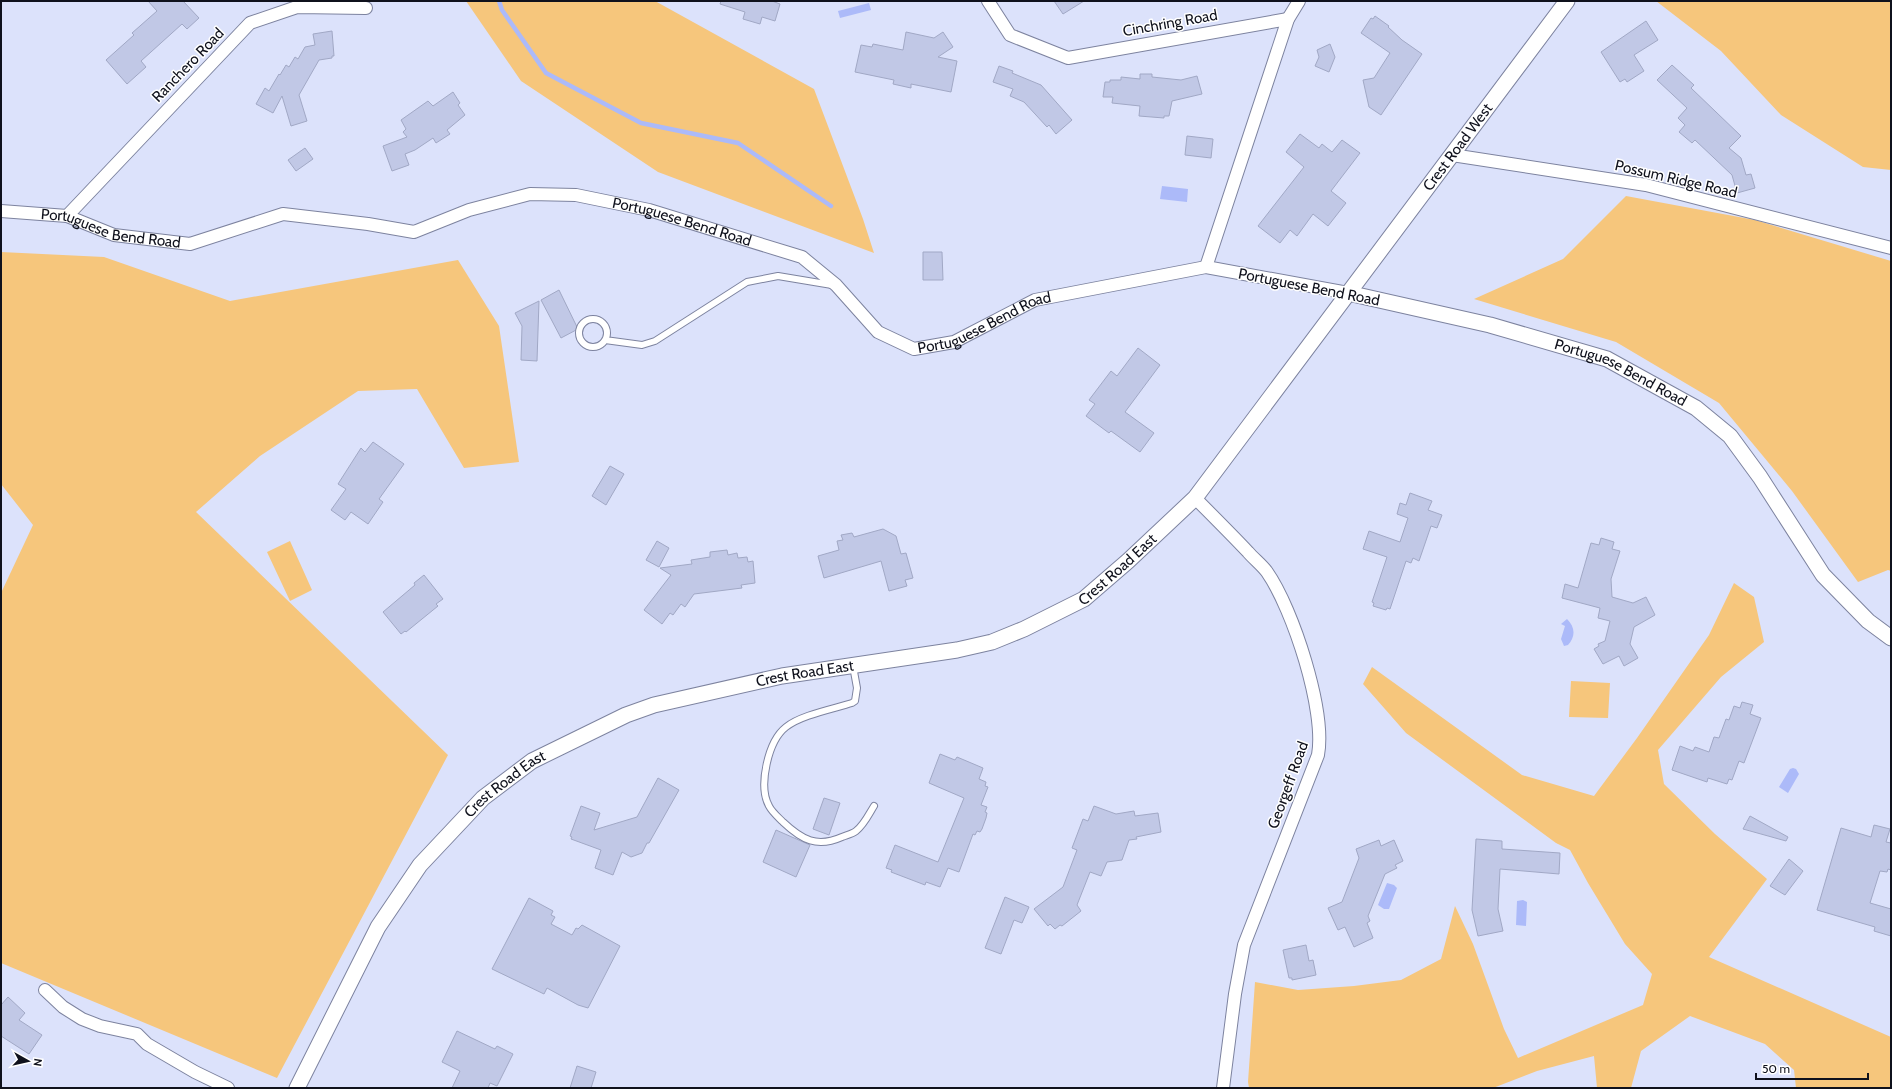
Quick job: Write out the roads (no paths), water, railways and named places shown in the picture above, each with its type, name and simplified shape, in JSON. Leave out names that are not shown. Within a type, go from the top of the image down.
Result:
[{"type":"street","name":"Cinchring Road","points":[[988,1],[1010,35],[1068,58],[1288,19]]},
{"type":"street","points":[[1206,267],[1288,19],[1300,1]]},
{"type":"street","name":"Crest Road West","points":[[1348,294],[1567,1]]},
{"type":"street","name":"Ranchero Road","points":[[67,216],[250,23],[297,7],[366,8]]},
{"type":"street","name":"Possum Ridge Road","points":[[1452,155],[1646,185],[1891,248]]},
{"type":"street","name":"Portuguese Bend Road","points":[[1,211],[67,216],[114,235],[190,244],[283,214],[368,224],[414,232],[469,210],[530,194],[576,195],[649,210],[802,257],[836,285],[878,332],[914,349],[954,342],[1035,300],[1206,267],[1348,294],[1490,325],[1607,359],[1696,408],[1730,436],[1760,477],[1823,575],[1868,621],[1891,638]]},
{"type":"street","name":"Crest Road East","points":[[297,1088],[378,927],[420,865],[483,798],[518,770],[532,761],[626,715],[654,705],[782,676],[957,650],[992,642],[1024,629],[1084,599],[1128,562],[1195,498],[1348,294]]},
{"type":"street","name":"Georgeff Road","points":[[1195,498],[1267,572],[1288,613],[1303,655],[1316,704],[1321,742],[1318,755],[1244,945],[1235,994],[1223,1088]]},
{"type":"street","points":[[45,990],[63,1007],[82,1019],[100,1026],[137,1034],[147,1044],[194,1072],[228,1088]]},
{"type":"lane","points":[[605,340],[607,329],[600,321],[590,319],[581,326],[579,337],[586,345],[597,347],[605,340],[642,345],[655,341],[747,282],[761,278],[778,276],[836,285]]},
{"type":"lane","points":[[853,666],[857,688],[855,700],[852,703],[793,722],[780,734],[770,751],[765,776],[766,796],[769,806],[795,833],[810,841],[819,842],[828,842],[855,832],[860,828],[874,806]]},
{"type":"water","points":[[869,3],[871,10],[840,18],[838,11]]},
{"type":"water","points":[[1162,186],[1188,189],[1187,202],[1160,199]]},
{"type":"water","points":[[1567,619],[1572,625],[1574,632],[1571,642],[1564,646],[1561,639],[1565,626],[1561,624]]},
{"type":"water","points":[[1790,769],[1796,769],[1799,774],[1788,793],[1779,787]]},
{"type":"water","points":[[1387,883],[1394,885],[1397,888],[1389,909],[1384,909],[1378,905]]},
{"type":"water","points":[[1523,900],[1527,902],[1526,926],[1516,925],[1517,901]]},
{"type":"waterway","points":[[499,1],[502,10],[546,73],[641,123],[738,143],[831,206]]}]
